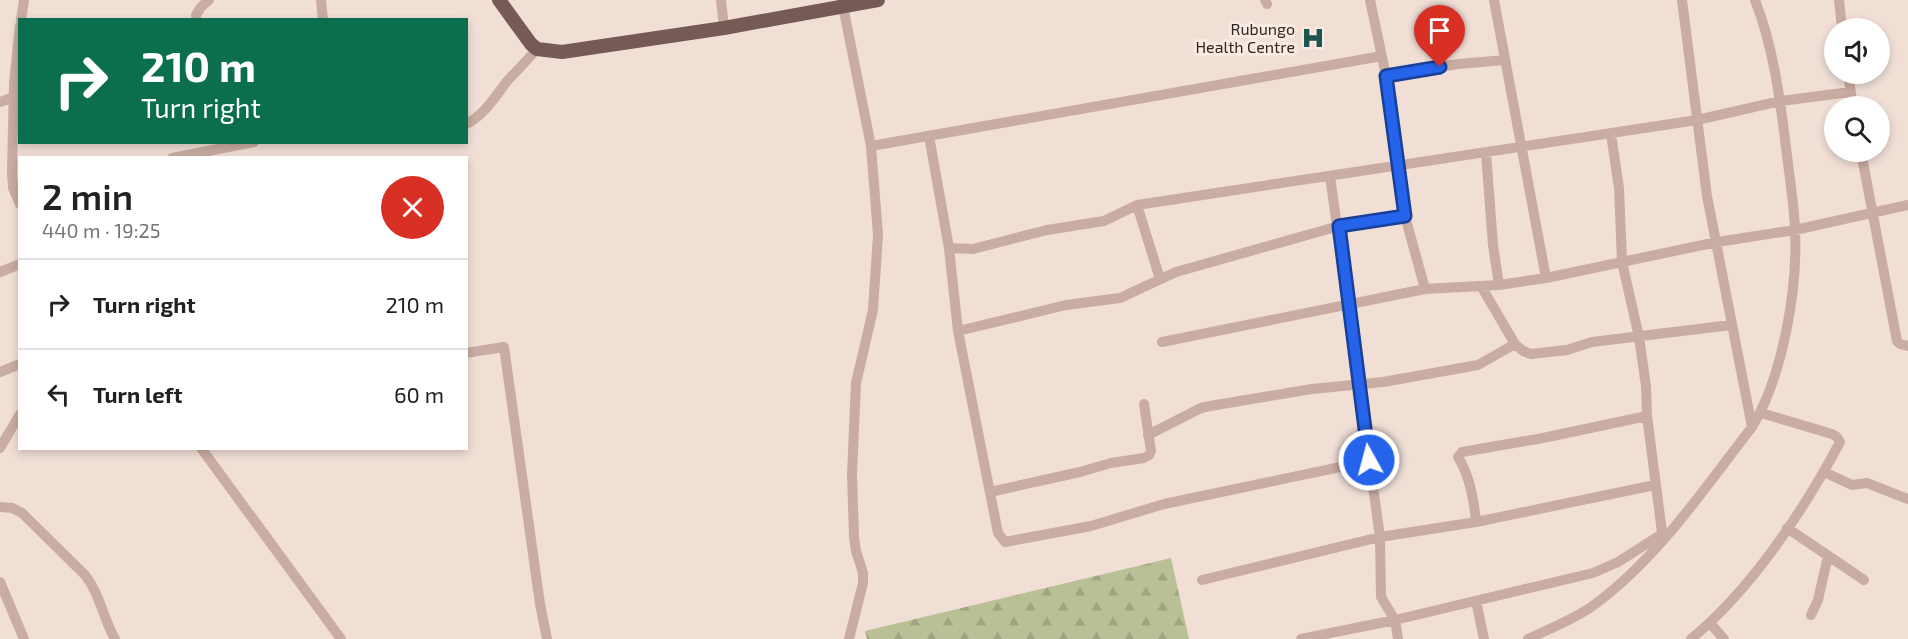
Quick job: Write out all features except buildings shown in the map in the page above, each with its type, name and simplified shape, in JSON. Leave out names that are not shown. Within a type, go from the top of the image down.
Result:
[{"type":"main road","points":[[499,0],[521,33],[537,49],[562,52],[724,28],[878,0]]},
{"type":"street","points":[[21,18],[24,0]]},
{"type":"street","points":[[197,18],[201,7],[209,0]]},
{"type":"street","points":[[321,0],[323,18]]},
{"type":"street","points":[[721,0],[724,28]]},
{"type":"street","points":[[1370,0],[1386,76],[1405,216],[1425,289]]},
{"type":"street","points":[[1494,0],[1546,278]]},
{"type":"street","points":[[1682,0],[1707,196],[1752,427]]},
{"type":"street","points":[[1528,639],[1592,606],[1640,565],[1752,427],[1761,412],[1773,380],[1792,305],[1795,230],[1781,101],[1755,0]]},
{"type":"street","points":[[1839,0],[1841,18]]},
{"type":"street","points":[[843,6],[871,146],[878,235],[873,310],[856,383],[852,474],[854,537],[863,573],[863,583],[849,639]]},
{"type":"street","points":[[468,123],[475,120],[537,49]]},
{"type":"street","points":[[16,187],[12,173],[18,50]]},
{"type":"street","points":[[871,146],[1382,56]]},
{"type":"street","points":[[1386,76],[1458,64],[1505,60]]},
{"type":"street","points":[[1849,84],[1851,96]]},
{"type":"street","points":[[949,248],[973,249],[1047,230],[1104,221],[1137,206],[1611,134],[1697,120],[1781,101],[1850,92]]},
{"type":"street","points":[[0,102],[14,97]]},
{"type":"street","points":[[1611,134],[1619,188],[1623,262],[1639,337],[1663,537]]},
{"type":"street","points":[[929,136],[949,248],[958,331],[998,533],[1005,542],[1091,526],[1164,504],[1369,460]]},
{"type":"street","points":[[176,156],[194,148],[242,144]]},
{"type":"street","points":[[1486,153],[1493,245],[1499,285]]},
{"type":"street","points":[[1863,162],[1897,341],[1899,344],[1908,346]]},
{"type":"street","points":[[1330,176],[1339,226],[1380,537],[1381,597],[1395,620],[1398,639]]},
{"type":"street","points":[[1162,342],[1425,289],[1499,285],[1546,278],[1717,242],[1795,230],[1908,205]]},
{"type":"street","points":[[1137,206],[1160,279]]},
{"type":"street","points":[[958,331],[1066,306],[1120,298],[1176,272],[1339,226],[1405,216]]},
{"type":"street","points":[[0,272],[18,265]]},
{"type":"street","points":[[1481,286],[1515,344],[1531,354],[1567,350],[1592,342],[1731,325]]},
{"type":"street","points":[[1148,435],[1201,408],[1312,389],[1383,382],[1478,365],[1515,344]]},
{"type":"street","points":[[468,353],[504,347],[540,604],[547,639]]},
{"type":"street","points":[[0,372],[18,365]]},
{"type":"street","points":[[990,492],[1111,463],[1144,458],[1151,451],[1144,404]]},
{"type":"street","points":[[1691,639],[1710,623],[1770,554],[1824,472],[1840,442],[1837,437],[1761,412]]},
{"type":"street","points":[[1476,522],[1475,504],[1468,478],[1458,457],[1462,452],[1647,416]]},
{"type":"street","points":[[0,447],[18,417]]},
{"type":"street","points":[[202,450],[341,639]]},
{"type":"street","points":[[1824,472],[1852,484],[1867,483],[1908,499]]},
{"type":"street","points":[[1202,580],[1380,537],[1476,522],[1655,485]]},
{"type":"street","points":[[0,507],[12,508],[22,513],[85,575],[97,594],[107,626],[115,639]]},
{"type":"street","points":[[1787,528],[1864,580]]},
{"type":"street","points":[[1301,639],[1395,620],[1593,573],[1663,537]]},
{"type":"street","points":[[1811,615],[1818,600],[1828,556]]},
{"type":"street","points":[[0,582],[24,639]]},
{"type":"street","points":[[1476,601],[1484,639]]},
{"type":"street","points":[[1710,623],[1724,639]]},
{"type":"green space","points":[[1171,558],[1189,639],[867,639],[865,631]]},
{"type":"place","name":"Rubungo Health Centre","points":[[1313,38]]},
{"type":"route","points":[[1369,460],[1339,226],[1405,216],[1386,76],[1440,67]]}]
